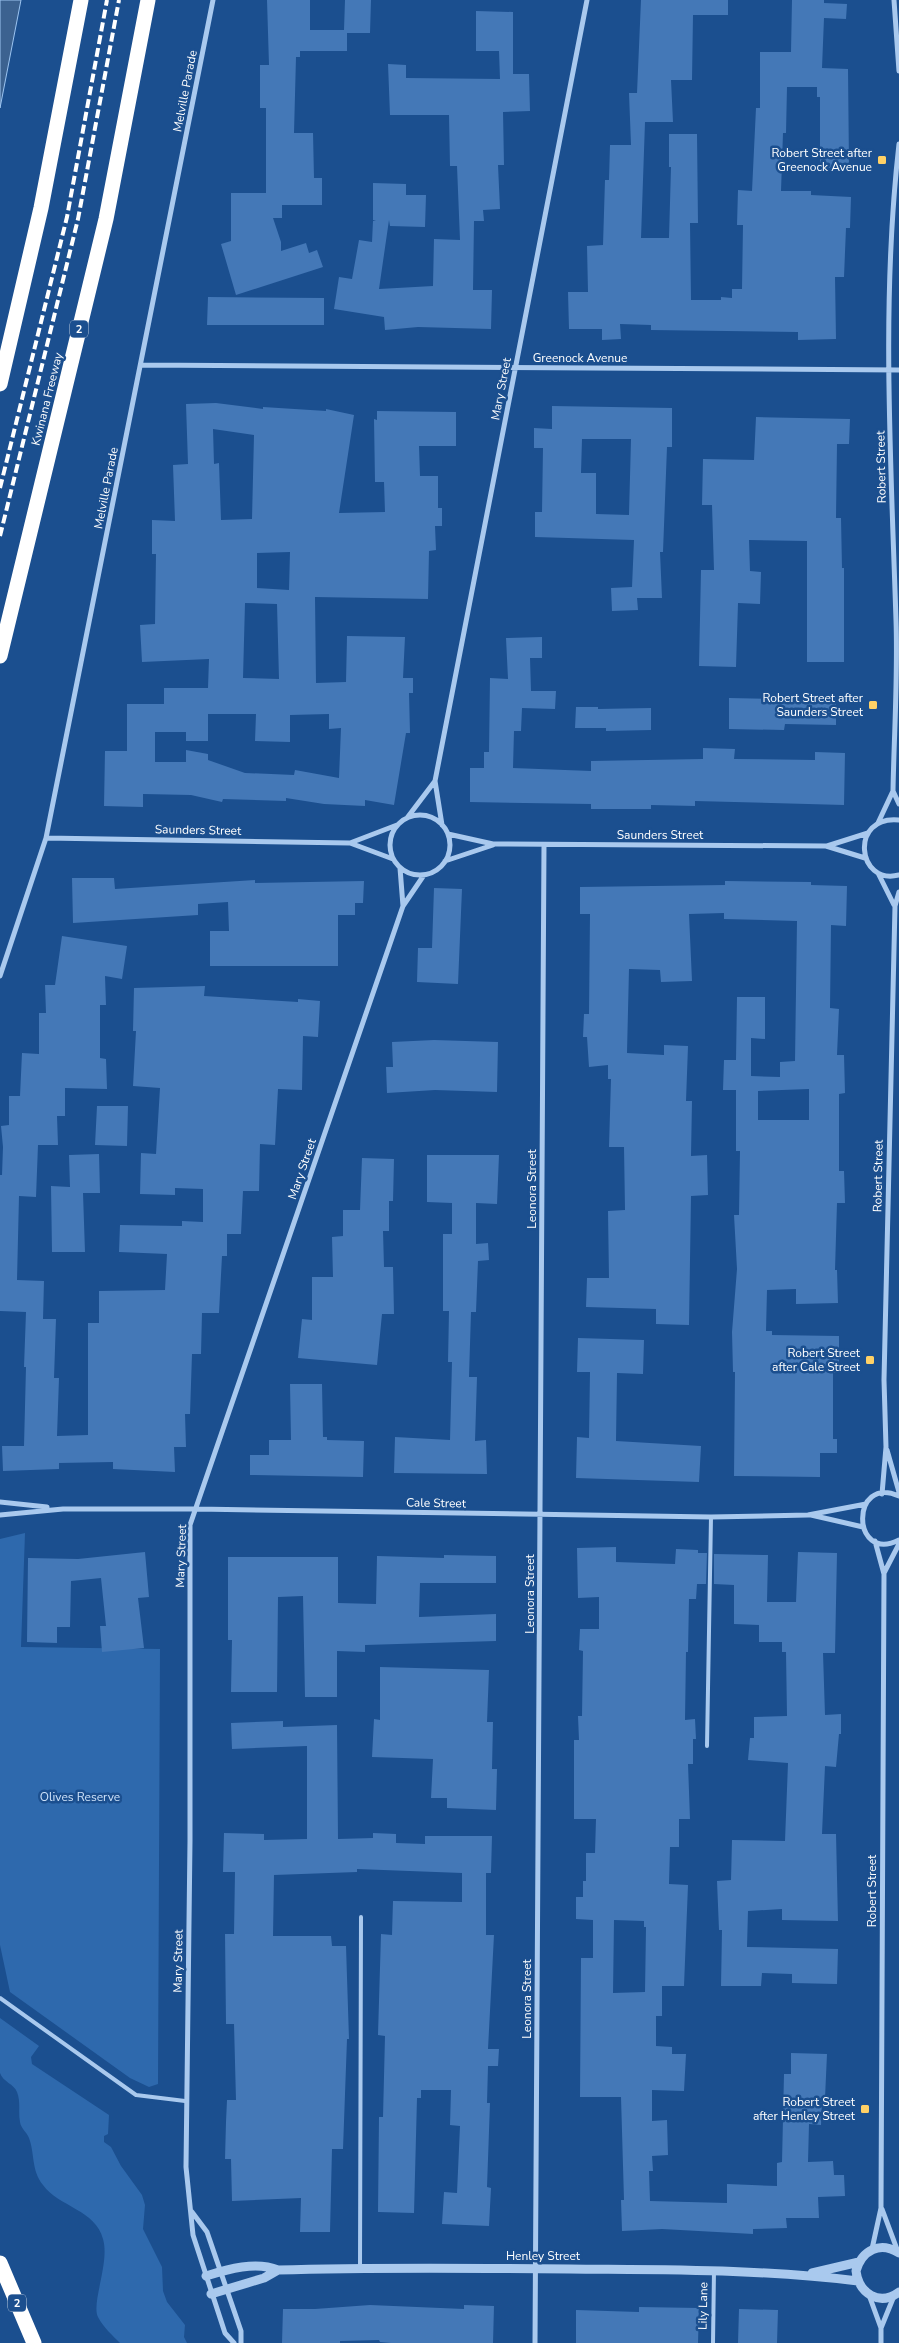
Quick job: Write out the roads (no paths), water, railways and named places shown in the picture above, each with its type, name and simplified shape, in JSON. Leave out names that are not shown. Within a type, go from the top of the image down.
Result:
[{"type":"highway","points":[[0,384],[41,208],[81,0]]},
{"type":"highway","name":"Kwinana Freeway","points":[[0,656],[106,219],[148,0]]},
{"type":"highway","name":"2","points":[[0,2263],[34,2343]]},
{"type":"street","name":"Melville Parade","points":[[0,976],[46,838],[213,0]]},
{"type":"street","name":"Mary Street","points":[[448,834],[442,825],[435,781],[587,0]]},
{"type":"street","points":[[894,0],[899,71]]},
{"type":"street","name":"Robert Street","points":[[899,144],[892,246],[889,369],[896,622],[894,791],[899,804]]},
{"type":"street","name":"Greenock Avenue","points":[[141,365],[899,370]]},
{"type":"street","name":"Mary Street","points":[[397,825],[407,818],[435,781]]},
{"type":"street","name":"Robert Street","points":[[878,823],[894,791]]},
{"type":"street","points":[[407,818],[424,816],[434,819],[442,825]]},
{"type":"street","points":[[878,823],[888,819],[899,820]]},
{"type":"street","name":"Saunders Street","points":[[826,846],[868,833],[878,823]]},
{"type":"street","points":[[397,825],[390,842],[393,859],[400,868],[409,873],[424,874]]},
{"type":"street","name":"Saunders Street","points":[[46,838],[350,842],[397,825]]},
{"type":"street","points":[[868,833],[864,848],[870,866],[878,873],[888,876],[899,875]]},
{"type":"street","points":[[445,861],[450,846],[448,834]]},
{"type":"street","name":"Saunders Street","points":[[448,834],[494,844],[826,846],[866,858]]},
{"type":"street","name":"Saunders Street","points":[[350,842],[393,859]]},
{"type":"street","name":"Saunders Street","points":[[445,861],[494,844]]},
{"type":"street","name":"Leonora Street","points":[[535,2343],[544,845]]},
{"type":"street","name":"Mary Street","points":[[234,2343],[225,2333],[193,2235],[186,2167],[185,2101],[190,1841],[190,1525],[402,906],[424,874],[434,871],[445,861]]},
{"type":"street","name":"Mary Street","points":[[400,868],[402,906]]},
{"type":"street","name":"Robert Street","points":[[878,873],[894,906]]},
{"type":"street","name":"Robert Street","points":[[882,1494],[886,1447],[884,1380],[894,906],[899,892]]},
{"type":"street","name":"Robert Street","points":[[886,1447],[899,1492]]},
{"type":"street","points":[[899,1496],[882,1494],[874,1496],[866,1504],[861,1518],[863,1527],[875,1541],[884,1544],[899,1540]]},
{"type":"street","name":"Cale Street","points":[[0,1502],[63,1509]]},
{"type":"street","name":"Cale Street","points":[[0,1514],[63,1509],[197,1509],[711,1517],[808,1515],[866,1504]]},
{"type":"street","name":"Cale Street","points":[[808,1515],[863,1527]]},
{"type":"street","name":"Robert Street","points":[[872,2249],[881,2208],[884,1574],[875,1541]]},
{"type":"street","name":"Robert Street","points":[[884,1574],[899,1544]]},
{"type":"street","name":"Robert Street","points":[[881,2208],[899,2253]]},
{"type":"street","name":"Mary Street","points":[[192,2212],[207,2232],[241,2331],[241,2343]]},
{"type":"street","points":[[897,2294],[878,2298],[869,2295],[862,2289],[856,2271],[864,2254],[872,2249],[881,2247],[899,2253]]},
{"type":"street","name":"Henley Street","points":[[807,2274],[859,2262]]},
{"type":"street","name":"Henley Street","points":[[206,2276],[266,2265],[278,2270],[360,2267],[714,2270],[807,2274],[858,2281]]},
{"type":"street","name":"Henley Street","points":[[211,2294],[264,2278],[278,2270]]},
{"type":"street","points":[[881,2328],[897,2294]]},
{"type":"street","points":[[869,2295],[881,2328],[881,2343]]},
{"type":"lane","points":[[707,1746],[711,1517]]},
{"type":"lane","points":[[360,2267],[361,1917]]},
{"type":"lane","points":[[0,1998],[136,2095],[185,2101]]},
{"type":"lane","name":"Lily Lane","points":[[713,2343],[714,2270]]},
{"type":"railway","points":[[0,488],[67,217],[107,0]]},
{"type":"railway","points":[[0,536],[78,219],[119,0]]},
{"type":"place","name":"Robert Street after Greenock Avenue","points":[[882,160]]},
{"type":"place","name":"Robert Street after Saunders Street","points":[[873,705]]},
{"type":"place","name":"Robert Street after Cale Street","points":[[870,1360]]},
{"type":"place","name":"Robert Street after Henley Street","points":[[865,2109]]},
{"type":"park label","name":"Olives Reserve","points":[[80,1797]]}]
